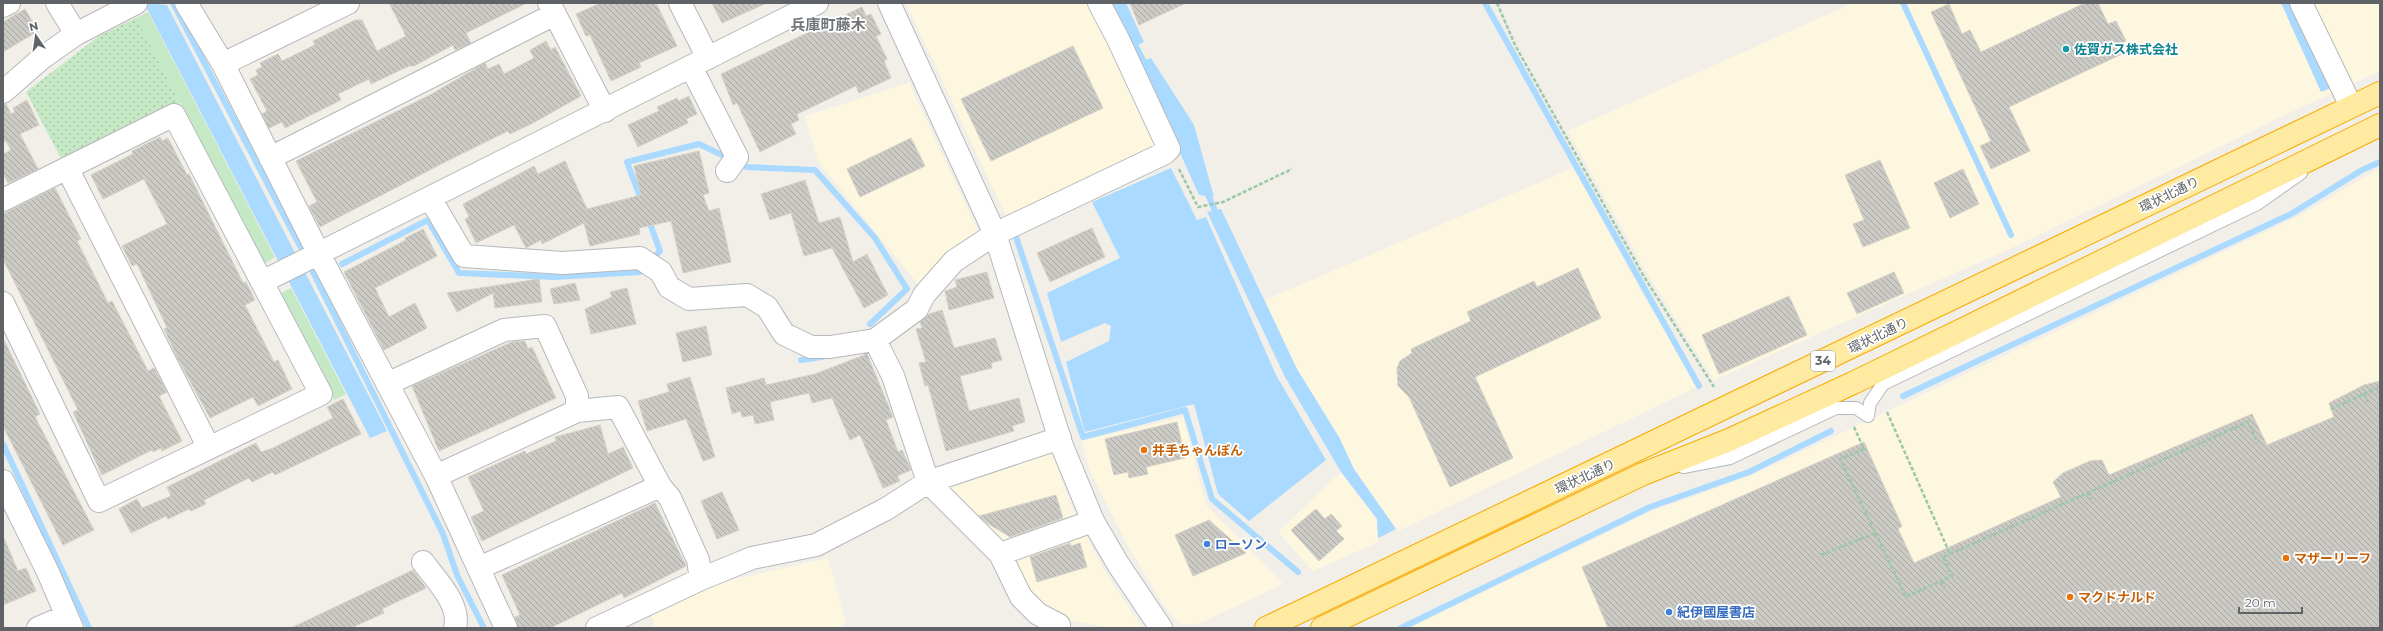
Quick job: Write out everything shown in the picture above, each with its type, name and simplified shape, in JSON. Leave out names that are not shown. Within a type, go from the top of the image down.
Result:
[{"type":"highway","name":"環状北通り","points":[[1266,628],[1724,410],[2380,93]]},
{"type":"highway","name":"環状北通り","points":[[1322,628],[1643,474],[1728,440],[1853,383],[2380,125]]},
{"type":"street","points":[[3,6],[9,3]]},
{"type":"street","points":[[57,3],[76,34]]},
{"type":"street","points":[[3,92],[42,58],[76,34],[135,3]]},
{"type":"street","points":[[186,3],[222,64],[319,254],[436,476],[506,628]]},
{"type":"street","points":[[222,64],[348,3]]},
{"type":"street","points":[[680,3],[732,164]]},
{"type":"street","points":[[262,282],[605,111],[817,3]]},
{"type":"street","points":[[889,3],[995,234],[1060,438],[1093,521],[1118,564],[1161,628]]},
{"type":"street","points":[[430,198],[464,256],[562,263],[640,258],[661,272],[669,287],[689,299],[747,295],[766,307],[784,334],[811,347],[830,347],[875,340],[916,309],[924,295],[954,261],[995,234],[1165,153],[1169,148],[1118,39],[1099,3]]},
{"type":"street","points":[[2301,3],[2351,106]]},
{"type":"street","points":[[270,158],[552,9],[605,111]]},
{"type":"street","points":[[3,200],[174,115],[321,394],[99,501],[3,303]]},
{"type":"street","points":[[67,168],[209,448]]},
{"type":"street","points":[[387,384],[504,330],[545,326],[577,396],[577,411]]},
{"type":"street","points":[[875,340],[894,376],[928,482],[1000,554],[1021,597],[1038,614],[1059,625]]},
{"type":"street","points":[[436,476],[577,411],[618,407],[660,486],[670,498],[698,560],[701,579]]},
{"type":"street","points":[[597,628],[701,579],[752,558],[816,546],[886,509],[928,482],[1060,438]]},
{"type":"street","points":[[479,568],[660,486]]},
{"type":"street","points":[[6,494],[47,570],[69,622],[38,628]]},
{"type":"street","points":[[1000,554],[1093,521]]},
{"type":"street","points":[[422,562],[454,607],[457,619],[455,628]]},
{"type":"lane","points":[[1643,474],[1730,458],[1836,408],[1856,408],[1868,416],[1870,403],[1882,384],[2257,204],[2351,138]]},
{"type":"path","points":[[1497,3],[1515,45],[1643,275],[1714,387]]},
{"type":"path","points":[[1169,148],[1198,207],[1223,202],[1292,169]]},
{"type":"path","points":[[2331,409],[2380,387]]},
{"type":"path","points":[[2364,394],[2368,402]]},
{"type":"path","points":[[1885,408],[1950,554]]},
{"type":"path","points":[[1852,423],[1864,449],[1840,459],[1906,597],[1952,576],[1943,557],[2087,492],[2248,422],[2258,443]]},
{"type":"path","points":[[2087,492],[2091,499]]},
{"type":"path","points":[[1821,555],[1876,532]]},
{"type":"path","points":[[1941,581],[1945,587]]},
{"type":"shaded area","points":[[906,3],[1091,3],[1161,146],[1007,218]]},
{"type":"shaded area","points":[[1853,3],[2380,3],[2380,71],[2291,112],[2016,246],[1714,380],[1647,273],[1568,131]]},
{"type":"shaded area","points":[[909,83],[980,236],[921,288],[818,161],[805,116]]},
{"type":"shaded area","points":[[1573,168],[1648,304],[1699,386],[1398,531],[1354,469],[1339,437],[1297,369],[1265,300]]},
{"type":"shaded area","points":[[2380,168],[2380,628],[1409,628],[1652,511],[1751,476],[2301,215]]},
{"type":"shaded area","points":[[1183,417],[1206,505],[1283,584],[1198,624],[1180,624],[1165,607],[1128,546],[1091,473],[1081,441]]},
{"type":"shaded area","points":[[1051,450],[1071,506],[1102,567],[1142,628],[1111,628],[1064,619],[1043,608],[950,495],[947,481]]},
{"type":"shaded area","points":[[1341,472],[1377,519],[1378,542],[1313,571],[1278,532]]},
{"type":"shaded area","points":[[828,558],[846,624],[836,628],[655,628],[651,613],[718,583]]},
{"type":"green space","points":[[148,12],[275,257],[264,264],[136,18]]},
{"type":"green space","points":[[136,18],[180,103],[62,160],[26,92],[99,36]]},
{"type":"green space","points":[[291,288],[346,394],[334,400],[279,294]]},
{"type":"water","points":[[144,3],[167,5],[387,431],[370,438]]},
{"type":"water","points":[[1108,3],[1126,3],[1144,42],[1130,49]]},
{"type":"water","points":[[2281,3],[2292,3],[2331,88],[2321,92]]},
{"type":"water","points":[[1151,58],[1194,125],[1214,197],[1199,195],[1139,62]]},
{"type":"water","points":[[1171,168],[1197,220],[1206,217],[1276,375],[1326,460],[1249,521],[1218,494],[1194,404],[1085,432],[1066,362],[1109,341],[1111,326],[1105,323],[1061,342],[1047,293],[1120,258],[1092,202]]},
{"type":"water","points":[[1221,209],[1297,369],[1339,437],[1354,469],[1396,529],[1378,538],[1377,519],[1341,472],[1285,377],[1207,212]]},
{"type":"building","points":[[389,3],[527,3],[466,33],[471,43],[455,50],[453,45],[414,66],[409,66],[371,84],[369,79],[338,94],[341,100],[285,128],[282,122],[269,128],[262,114],[267,111],[250,79],[258,75],[256,70],[262,67],[260,63],[278,54],[282,61],[315,45],[313,41],[355,20],[362,20],[377,51],[406,36]]},
{"type":"building","points":[[601,3],[656,3],[677,46],[639,63],[641,67],[611,81],[590,35],[586,36],[576,14]]},
{"type":"building","points":[[712,3],[767,3],[722,23]]},
{"type":"building","points":[[1130,3],[1186,3],[1139,25]]},
{"type":"building","points":[[2085,3],[2098,3],[2108,24],[2116,21],[2126,41],[2118,45],[2122,54],[2009,107],[2030,151],[1991,169],[1980,146],[1991,141],[1931,12],[1949,4],[1962,34],[1970,30],[1981,52]]},
{"type":"building","points":[[862,7],[866,16],[871,14],[881,34],[876,36],[887,59],[884,61],[891,78],[859,93],[856,86],[797,114],[799,120],[791,124],[796,134],[760,152],[737,103],[733,105],[721,74]]},
{"type":"building","points":[[25,9],[38,31],[3,52],[3,22]]},
{"type":"building","points":[[546,41],[551,50],[555,47],[581,96],[533,123],[510,134],[508,131],[320,227],[309,206],[317,202],[296,161],[430,95],[485,63],[488,69],[499,64],[504,74],[534,58],[530,50]]},
{"type":"building","points":[[1073,46],[1103,108],[991,161],[961,99]]},
{"type":"building","points":[[689,96],[697,114],[686,119],[688,123],[638,147],[628,125],[659,111],[657,107],[677,98],[678,101]]},
{"type":"building","points":[[27,100],[39,125],[20,134],[38,169],[8,183],[3,173],[3,154],[11,150],[6,141],[3,142],[3,104],[6,104],[11,114],[15,112],[13,108]]},
{"type":"building","points":[[160,137],[162,141],[168,138],[187,175],[189,174],[243,283],[246,282],[255,300],[245,305],[274,362],[278,360],[292,389],[258,406],[253,397],[210,418],[177,357],[164,329],[167,328],[164,321],[137,264],[132,266],[122,246],[167,224],[144,179],[103,199],[91,175],[133,154],[132,151]]},
{"type":"building","points":[[911,138],[925,166],[860,197],[847,169]]},
{"type":"building","points":[[699,151],[709,193],[703,195],[709,211],[719,208],[731,262],[683,273],[671,221],[639,228],[640,234],[590,246],[584,223],[542,244],[541,240],[526,248],[514,225],[476,243],[465,219],[469,217],[463,204],[534,166],[538,174],[565,161],[587,209],[641,195],[634,166]]},
{"type":"building","points":[[1880,160],[1910,228],[1863,247],[1853,224],[1864,220],[1845,175]]},
{"type":"building","points":[[1963,169],[1979,204],[1950,218],[1934,183]]},
{"type":"building","points":[[805,180],[819,223],[840,217],[853,262],[867,254],[888,295],[864,308],[832,248],[804,256],[791,213],[770,220],[761,194]]},
{"type":"building","points":[[55,188],[81,239],[77,241],[108,303],[112,301],[148,371],[154,368],[167,392],[159,396],[182,441],[162,451],[161,448],[153,452],[152,450],[102,475],[73,412],[78,410],[3,259],[3,214]]},
{"type":"building","points":[[1092,228],[1105,257],[1050,282],[1037,253]]},
{"type":"building","points":[[423,229],[437,256],[375,288],[389,317],[415,303],[427,328],[384,350],[344,272],[406,240],[405,238]]},
{"type":"building","points":[[1578,268],[1601,318],[1475,377],[1513,458],[1450,487],[1409,397],[1398,386],[1397,368],[1400,361],[1412,353],[1411,349],[1471,321],[1467,312],[1534,281],[1537,287]]},
{"type":"building","points":[[987,272],[994,298],[949,310],[945,291],[957,287],[955,280]]},
{"type":"building","points":[[1894,272],[1904,293],[1857,314],[1847,293]]},
{"type":"building","points":[[539,279],[542,302],[495,308],[493,293],[457,312],[447,293]]},
{"type":"building","points":[[575,283],[580,300],[554,304],[550,289]]},
{"type":"building","points":[[627,288],[636,324],[591,334],[585,309],[612,297],[610,292]]},
{"type":"building","points":[[1789,296],[1807,335],[1719,374],[1702,335]]},
{"type":"building","points":[[942,310],[954,348],[995,338],[1002,360],[991,363],[992,368],[960,376],[969,411],[1019,398],[1025,422],[1012,426],[1014,431],[946,451],[928,385],[925,386],[919,363],[926,362],[916,329],[922,328],[920,322],[929,314]]},
{"type":"building","points":[[706,326],[712,355],[683,362],[676,333]]},
{"type":"building","points":[[3,338],[40,414],[35,417],[94,530],[63,545],[3,426]]},
{"type":"building","points":[[525,341],[528,349],[532,347],[556,398],[439,451],[412,386],[512,342]]},
{"type":"building","points":[[867,354],[893,417],[886,420],[898,452],[902,450],[911,470],[897,476],[900,481],[883,488],[860,435],[850,440],[832,398],[812,403],[809,393],[770,402],[774,420],[755,424],[753,415],[742,417],[741,411],[732,414],[726,388],[764,378],[766,385],[815,374]]},
{"type":"building","points":[[690,377],[715,457],[703,461],[686,419],[647,431],[638,401],[669,392],[667,384]]},
{"type":"building","points":[[2380,381],[2380,628],[1608,628],[1582,567],[1864,442],[1902,526],[1898,529],[1914,563],[2061,497],[2053,482],[2063,473],[2090,461],[2102,460],[2109,475],[2252,414],[2267,445],[2334,417],[2329,403],[2364,385]]},
{"type":"building","points":[[343,399],[361,434],[275,475],[273,472],[252,482],[249,478],[204,500],[206,504],[191,511],[189,509],[168,519],[166,516],[131,533],[119,509],[137,499],[142,508],[171,496],[167,487],[256,443],[261,452],[273,448],[333,418],[327,407]]},
{"type":"building","points":[[1177,422],[1185,458],[1146,467],[1148,474],[1129,478],[1128,472],[1114,475],[1105,439]]},
{"type":"building","points":[[600,425],[608,454],[623,447],[633,468],[482,541],[471,517],[484,511],[468,477],[525,451],[526,454],[556,441],[555,437]]},
{"type":"building","points":[[722,492],[739,530],[717,539],[701,501]]},
{"type":"building","points":[[1056,495],[1063,518],[1010,537],[987,523],[979,516]]},
{"type":"building","points":[[655,503],[686,566],[624,598],[622,593],[550,628],[518,628],[515,617],[520,615],[502,575]]},
{"type":"building","points":[[1316,509],[1325,519],[1331,514],[1342,526],[1336,531],[1344,539],[1319,561],[1291,530]]},
{"type":"building","name":"ローソン","points":[[1209,520],[1246,553],[1193,576],[1175,535]]},
{"type":"building","points":[[3,536],[18,571],[26,568],[36,591],[3,605]]},
{"type":"building","points":[[1070,543],[1071,546],[1080,543],[1087,567],[1037,582],[1030,557]]},
{"type":"building","points":[[413,570],[426,588],[382,609],[384,613],[351,628],[291,628]]},
{"type":"waterway","points":[[173,3],[300,246],[443,534],[457,575],[484,628]]},
{"type":"waterway","points":[[1485,3],[1699,386]]},
{"type":"waterway","points":[[1903,3],[2011,235]]},
{"type":"waterway","points":[[1132,39],[1146,66]]},
{"type":"waterway","points":[[642,202],[627,162],[699,144],[747,167],[815,170],[875,238],[907,289],[870,324]]},
{"type":"waterway","points":[[1903,396],[2291,214],[2362,170],[2380,162]]},
{"type":"waterway","points":[[1206,190],[1218,218]]},
{"type":"waterway","points":[[342,264],[428,220],[459,273],[555,277],[640,272],[660,251],[648,218]]},
{"type":"waterway","points":[[1016,237],[1083,437],[1185,410],[1212,499],[1298,572]]},
{"type":"waterway","points":[[801,360],[822,357]]},
{"type":"waterway","points":[[1401,628],[1650,507],[1749,472],[1831,431]]},
{"type":"waterway","points":[[3,444],[89,628]]},
{"type":"place","name":"佐賀ガス株式会社","points":[[2066,49]]},
{"type":"place","name":"井手ちゃんぽん","points":[[1144,450]]},
{"type":"place","name":"ローソン","points":[[1207,544]]},
{"type":"place","name":"マザーリーフ","points":[[2286,558]]},
{"type":"place","name":"マクドナルド","points":[[2070,597]]},
{"type":"place","name":"紀伊國屋書店","points":[[1669,612]]},
{"type":"district","name":"兵庫町藤木","points":[[828,25]]}]
